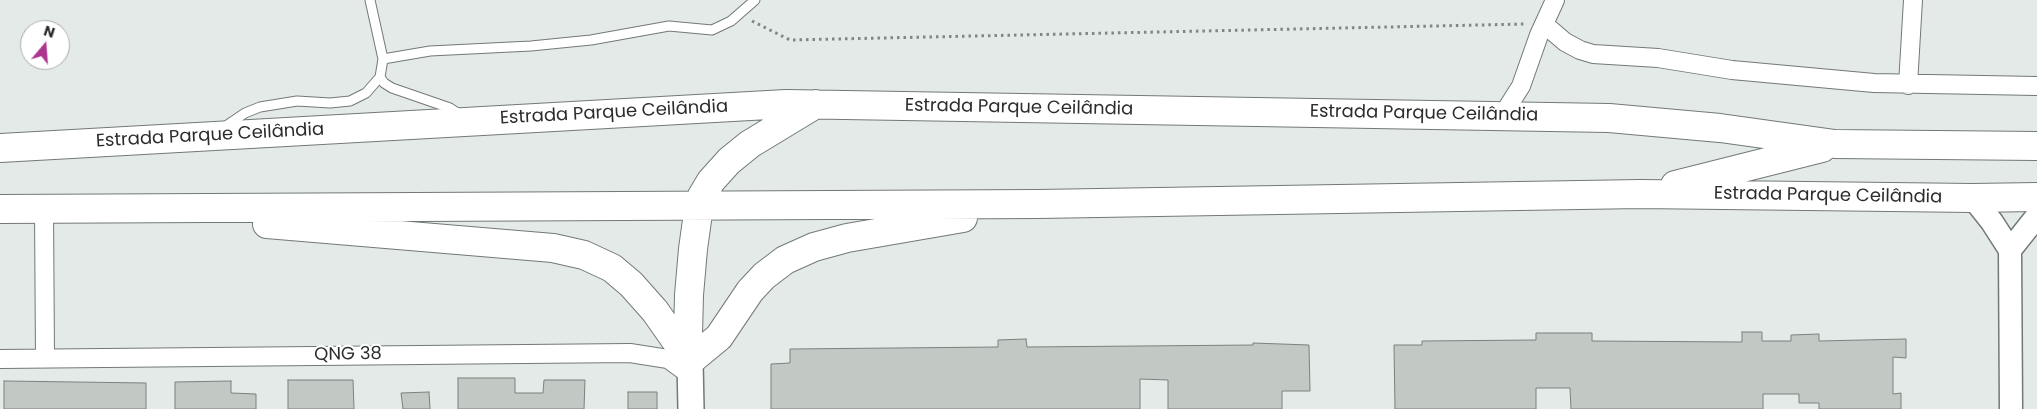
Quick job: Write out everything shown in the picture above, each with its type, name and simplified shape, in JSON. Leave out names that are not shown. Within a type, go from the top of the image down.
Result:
[{"type":"highway","name":"Estrada Parque Ceilândia","points":[[0,148],[786,104],[1609,118],[1720,128],[1836,144],[2037,146]]},
{"type":"highway","points":[[690,368],[688,335],[689,295],[699,206],[711,181],[729,161],[750,144],[816,104]]},
{"type":"highway","points":[[1640,194],[1836,144]]},
{"type":"highway","name":"Estrada Parque Ceilândia","points":[[0,209],[1038,204],[1640,194],[2037,197]]},
{"type":"highway","points":[[690,368],[719,337],[750,291],[764,276],[785,260],[814,247],[848,238],[1038,204]]},
{"type":"highway","points":[[105,209],[554,248],[584,255],[612,268],[631,284],[655,311],[690,368]]},
{"type":"main road","points":[[690,368],[691,409]]},
{"type":"street","points":[[1502,116],[1521,86],[1555,0]]},
{"type":"street","points":[[1908,85],[1913,0]]},
{"type":"street","points":[[1544,24],[1565,42],[1593,54],[1658,58],[1732,70],[1825,80],[1908,85],[2037,86]]},
{"type":"street","points":[[1973,198],[1992,222],[2010,250],[2011,409]]},
{"type":"street","points":[[44,209],[45,358]]},
{"type":"street","points":[[2010,250],[2037,216]]},
{"type":"street","name":"QNG 38","points":[[0,359],[622,352],[657,356],[690,368]]},
{"type":"lane","points":[[210,136],[244,113],[260,107],[282,103],[330,103],[358,98],[372,87],[380,77],[382,59],[370,0]]},
{"type":"lane","points":[[382,59],[430,51],[531,46],[590,40],[669,26],[712,30],[725,25],[740,15],[754,0]]},
{"type":"lane","points":[[380,77],[384,83],[392,88],[450,108],[471,121]]},
{"type":"path","points":[[740,15],[790,40],[1544,24]]},
{"type":"building","points":[[1742,332],[1762,332],[1762,341],[1791,341],[1791,335],[1819,334],[1819,341],[1906,339],[1906,358],[1893,357],[1893,394],[1901,393],[1901,409],[1819,409],[1819,403],[1799,403],[1799,394],[1763,394],[1763,409],[1571,409],[1570,388],[1536,388],[1536,409],[1395,409],[1394,345],[1422,345],[1422,341],[1536,340],[1536,333],[1592,333],[1592,341],[1742,342]]},
{"type":"building","points":[[1026,339],[1027,347],[1253,345],[1253,343],[1309,345],[1310,391],[1282,391],[1282,409],[1168,409],[1168,380],[1140,379],[1140,409],[771,409],[771,364],[790,363],[790,349],[998,347],[998,340]]},
{"type":"building","points":[[458,378],[515,378],[515,393],[543,393],[544,380],[585,380],[584,409],[458,409]]},
{"type":"building","points":[[288,380],[353,380],[354,409],[288,409]]},
{"type":"building","points":[[4,381],[146,383],[146,409],[4,409]]},
{"type":"building","points":[[231,381],[231,393],[256,394],[256,409],[175,409],[175,382]]},
{"type":"building","points":[[429,392],[430,409],[403,409],[401,393]]},
{"type":"building","points":[[628,392],[657,392],[657,409],[628,409]]}]
